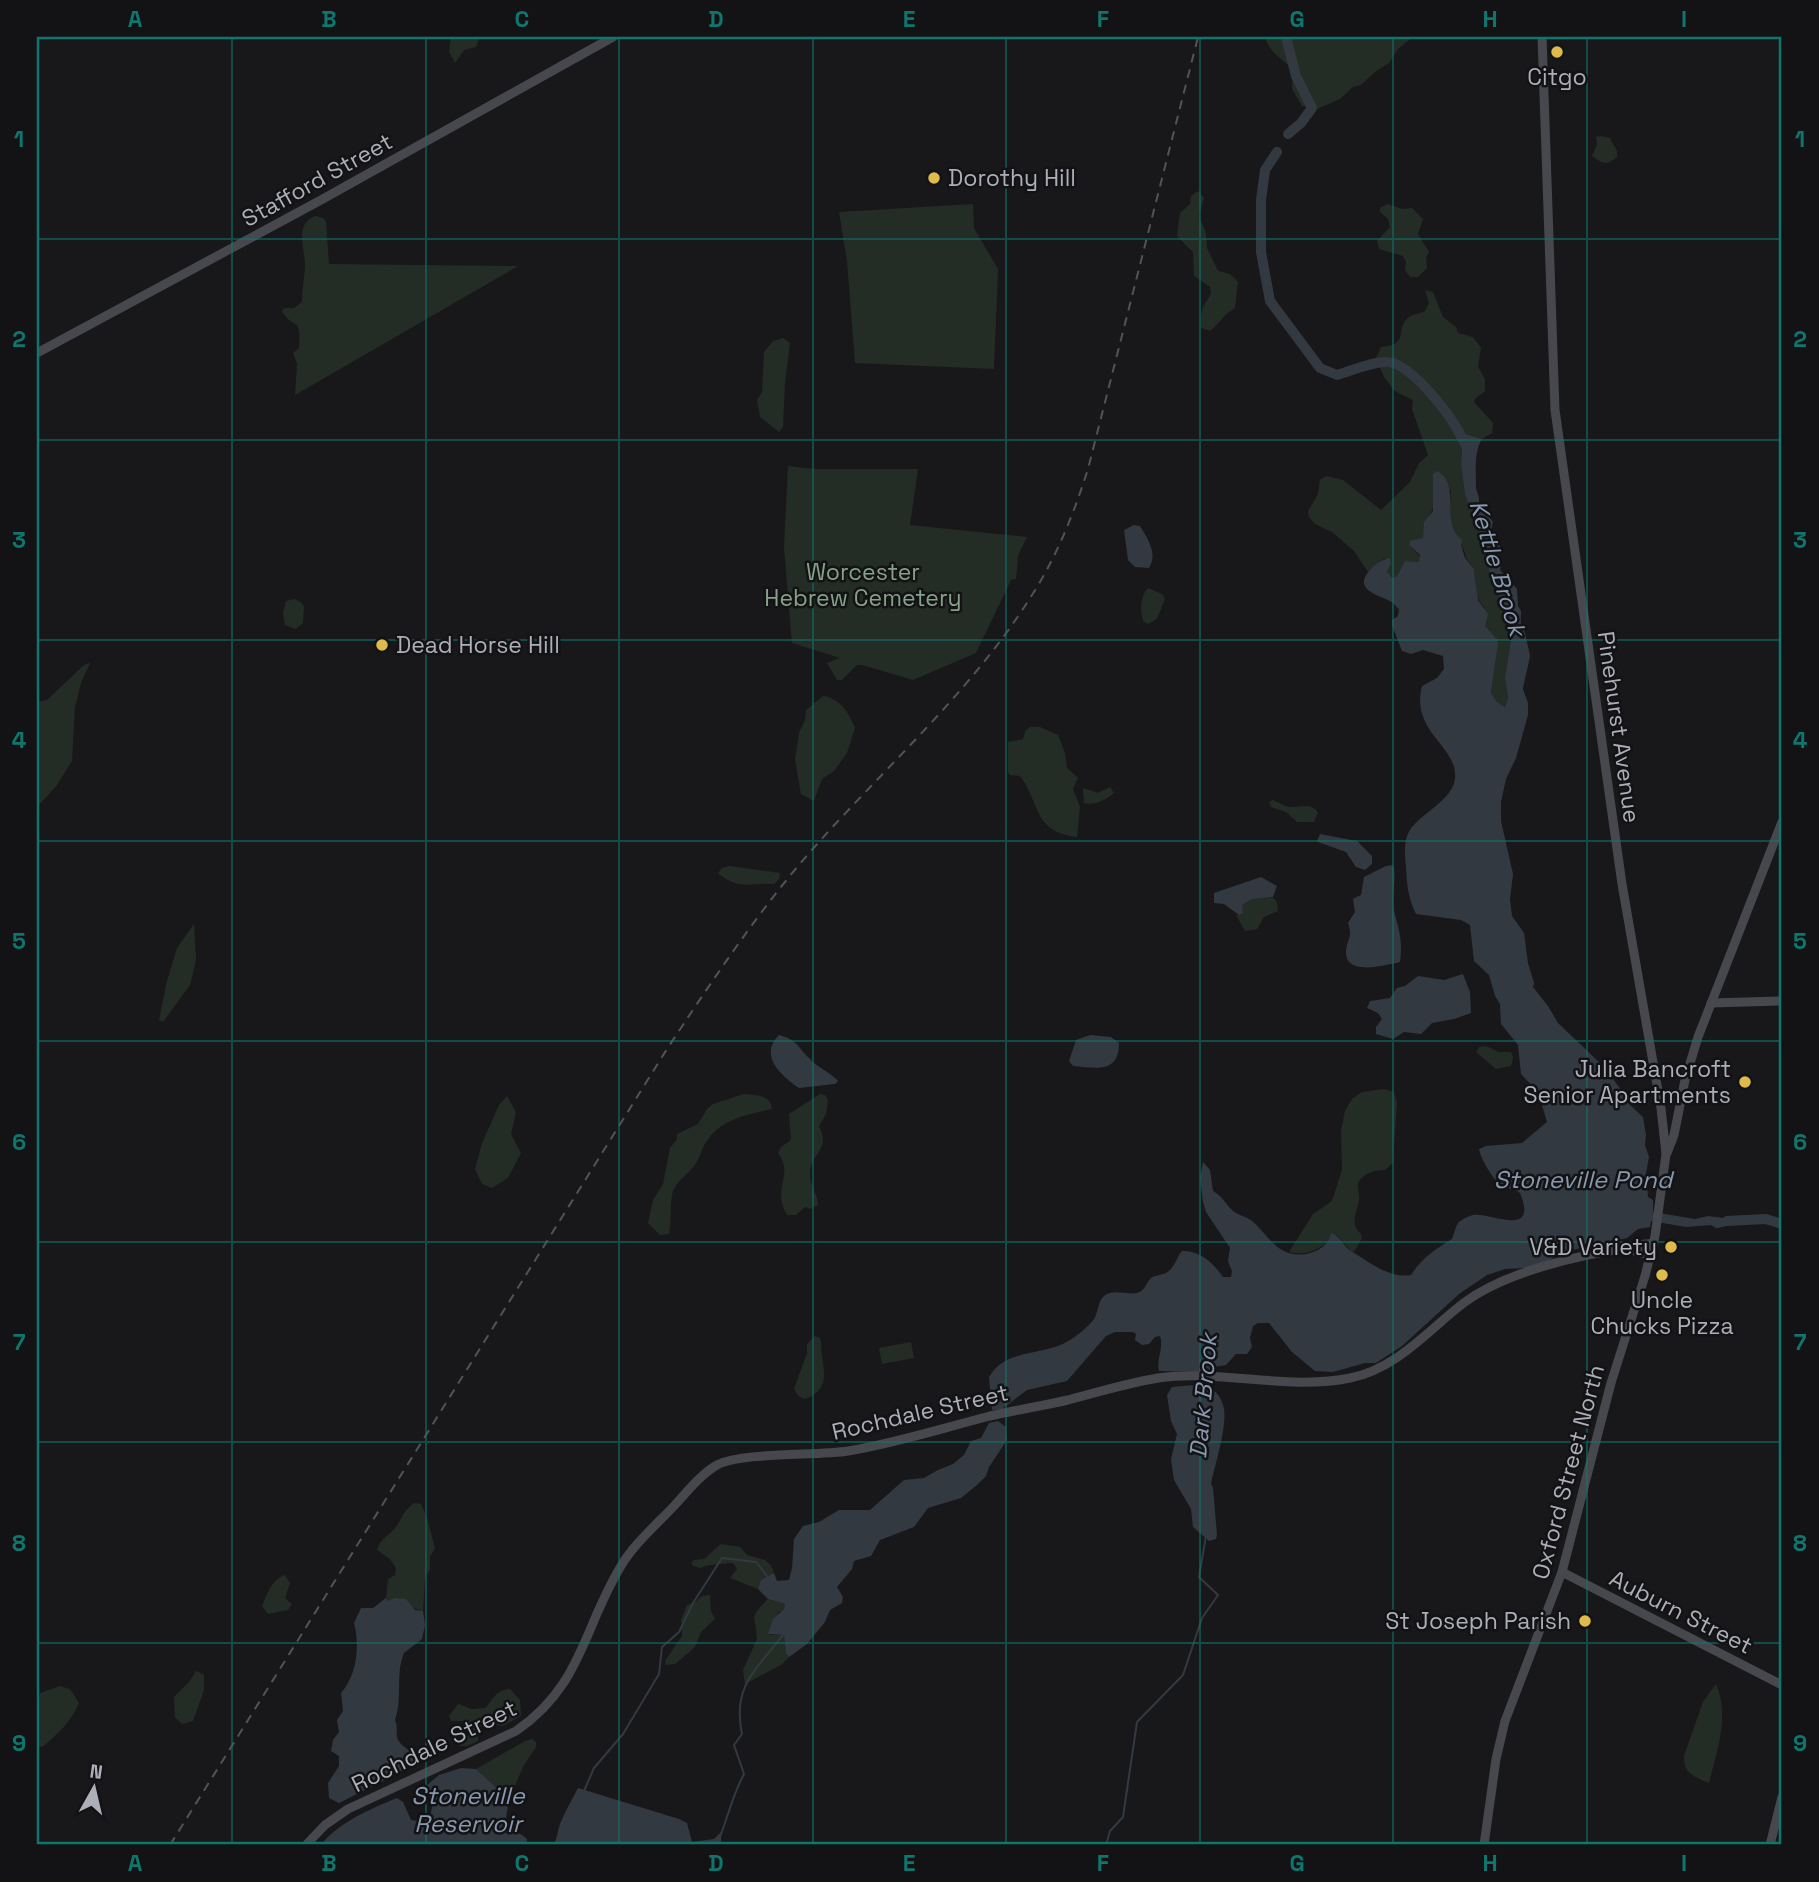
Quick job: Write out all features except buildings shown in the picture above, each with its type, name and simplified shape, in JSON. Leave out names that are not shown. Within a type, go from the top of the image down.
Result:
[{"type":"main road","name":"Stafford Street","points":[[37,352],[321,200],[613,37]]},
{"type":"main road","name":"Pinehurst Avenue","points":[[1542,37],[1552,381],[1622,884],[1667,1154]]},
{"type":"main road","points":[[1667,1154],[1671,1147],[1695,1046],[1782,822]]},
{"type":"main road","points":[[1712,1003],[1782,1001]]},
{"type":"main road","points":[[1661,1108],[1680,1106]]},
{"type":"main road","name":"Oxford Street North","points":[[1484,1845],[1496,1759],[1505,1721],[1562,1573],[1611,1383],[1657,1229],[1667,1154]]},
{"type":"main road","name":"Rochdale Street","points":[[306,1845],[325,1825],[348,1809],[516,1731],[540,1714],[571,1674],[624,1561],[712,1469],[725,1462],[852,1450],[1166,1377],[1315,1381],[1361,1376],[1398,1357],[1457,1308],[1498,1282],[1600,1252],[1631,1248],[1639,1243],[1653,1244]]},
{"type":"main road","name":"Rochdale Street","points":[[1631,1248],[1650,1255]]},
{"type":"main road","name":"Auburn Street","points":[[1562,1573],[1782,1685]]},
{"type":"main road","points":[[1770,1845],[1782,1797]]},
{"type":"green space","points":[[451,37],[480,37],[476,47],[464,50],[455,63],[449,51]]},
{"type":"green space","points":[[1265,37],[1413,37],[1398,49],[1389,63],[1361,85],[1353,87],[1340,99],[1317,109],[1302,106],[1292,89],[1293,69],[1273,51]]},
{"type":"green space","points":[[1596,137],[1610,138],[1617,151],[1617,157],[1607,163],[1592,156],[1597,144]]},
{"type":"green space","points":[[1198,191],[1204,198],[1199,216],[1206,233],[1207,248],[1218,271],[1230,274],[1238,282],[1235,308],[1210,331],[1201,328],[1201,323],[1202,310],[1211,294],[1210,287],[1194,276],[1193,252],[1177,236],[1180,213],[1190,204],[1191,196]]},
{"type":"green space","points":[[973,204],[974,228],[998,269],[994,369],[855,363],[847,261],[839,212]]},
{"type":"green space","points":[[1388,204],[1402,209],[1412,208],[1423,219],[1418,234],[1429,252],[1426,257],[1427,268],[1418,277],[1410,277],[1405,270],[1406,262],[1403,256],[1379,249],[1377,241],[1390,227],[1380,208]]},
{"type":"green space","points":[[315,216],[326,222],[329,264],[518,266],[295,395],[297,364],[293,353],[299,348],[299,330],[282,311],[285,308],[294,308],[302,302],[305,268],[302,232],[308,220]]},
{"type":"green space","points":[[1425,290],[1433,292],[1443,317],[1456,327],[1458,333],[1473,337],[1481,348],[1478,367],[1485,379],[1485,391],[1474,402],[1493,423],[1492,433],[1482,439],[1466,434],[1455,423],[1462,450],[1465,495],[1478,527],[1492,582],[1509,615],[1512,632],[1505,678],[1508,698],[1505,707],[1497,702],[1491,693],[1497,652],[1496,639],[1485,626],[1484,607],[1478,597],[1475,573],[1449,518],[1451,490],[1433,480],[1434,502],[1425,523],[1423,538],[1409,545],[1421,558],[1419,562],[1405,561],[1397,576],[1392,578],[1387,571],[1385,558],[1368,572],[1354,551],[1309,517],[1308,511],[1318,494],[1320,480],[1326,476],[1343,480],[1381,510],[1410,482],[1419,463],[1428,455],[1412,409],[1413,400],[1395,391],[1384,377],[1376,358],[1381,347],[1390,346],[1399,340],[1409,317],[1425,311],[1429,303]]},
{"type":"green space","points":[[783,338],[790,343],[783,427],[779,432],[760,417],[757,400],[762,392],[764,352],[773,341]]},
{"type":"green space","name":"Worcester Hebrew Cemetery","points":[[788,466],[814,469],[918,469],[910,525],[1027,537],[1018,556],[1016,579],[1011,580],[976,653],[913,680],[857,665],[842,680],[837,680],[827,663],[840,658],[792,643],[784,547]]},
{"type":"green space","points":[[1148,588],[1162,594],[1165,599],[1157,619],[1148,624],[1143,621],[1141,608],[1143,595]]},
{"type":"green space","points":[[295,599],[304,607],[303,623],[296,629],[285,625],[283,613],[286,601]]},
{"type":"green space","points":[[90,663],[75,707],[72,761],[57,785],[37,807],[37,702],[47,700],[84,665]]},
{"type":"green space","points":[[823,696],[843,707],[855,728],[847,753],[834,771],[822,779],[814,801],[801,794],[795,760],[806,710]]},
{"type":"green space","points":[[1030,727],[1040,727],[1058,735],[1067,768],[1078,778],[1073,789],[1080,807],[1077,837],[1063,834],[1045,823],[1020,776],[1010,775],[1008,772],[1008,742],[1023,739]]},
{"type":"green space","points":[[1110,787],[1114,793],[1107,798],[1095,803],[1084,803],[1083,788],[1098,793]]},
{"type":"green space","points":[[1273,800],[1290,807],[1308,806],[1318,812],[1314,822],[1297,822],[1286,812],[1271,807],[1269,802]]},
{"type":"green space","points":[[729,866],[780,873],[779,879],[774,884],[738,884],[718,873]]},
{"type":"green space","points":[[1268,897],[1277,902],[1278,911],[1264,917],[1257,929],[1245,931],[1236,915],[1243,911],[1241,905],[1252,899]]},
{"type":"green space","points":[[194,924],[196,960],[190,985],[163,1022],[159,1020],[177,948]]},
{"type":"green space","points":[[1486,1046],[1499,1052],[1511,1052],[1511,1066],[1496,1069],[1476,1052],[1479,1047]]},
{"type":"green space","points":[[1384,1089],[1394,1092],[1397,1102],[1393,1162],[1385,1170],[1366,1174],[1358,1183],[1359,1199],[1355,1226],[1362,1238],[1354,1252],[1337,1235],[1310,1252],[1289,1252],[1313,1214],[1332,1201],[1342,1170],[1341,1131],[1345,1111],[1352,1099],[1362,1092]]},
{"type":"green space","points":[[744,1094],[766,1098],[772,1109],[730,1121],[715,1131],[704,1145],[696,1163],[673,1191],[669,1234],[660,1235],[648,1223],[653,1200],[663,1184],[670,1148],[677,1139],[677,1134],[698,1124],[713,1104]]},
{"type":"green space","points":[[820,1094],[825,1095],[828,1100],[826,1114],[819,1126],[823,1141],[810,1173],[818,1205],[810,1209],[805,1207],[796,1215],[787,1215],[781,1196],[783,1161],[778,1153],[781,1147],[791,1140],[789,1114]]},
{"type":"green space","points":[[507,1096],[516,1112],[511,1134],[521,1153],[508,1178],[492,1188],[482,1184],[475,1169],[482,1143],[499,1105]]},
{"type":"green space","points":[[815,1336],[821,1341],[823,1382],[818,1391],[805,1399],[798,1396],[794,1389],[807,1353],[807,1344]]},
{"type":"green space","points":[[911,1342],[914,1358],[882,1364],[879,1348]]},
{"type":"green space","points":[[414,1503],[421,1504],[435,1548],[425,1578],[423,1611],[388,1601],[388,1579],[395,1575],[396,1568],[390,1559],[377,1550],[380,1542],[396,1527]]},
{"type":"green space","points":[[721,1544],[740,1547],[747,1555],[765,1560],[774,1573],[760,1583],[758,1589],[730,1578],[737,1569],[733,1563],[700,1568],[693,1566],[691,1563],[694,1560],[704,1559]]},
{"type":"green space","points":[[285,1575],[290,1583],[285,1598],[292,1604],[288,1610],[268,1614],[262,1606],[273,1583]]},
{"type":"green space","points":[[710,1595],[711,1611],[715,1619],[701,1632],[695,1647],[675,1664],[666,1665],[665,1661],[682,1636],[681,1620],[687,1605],[702,1596]]},
{"type":"green space","points":[[768,1599],[785,1604],[769,1635],[784,1635],[786,1654],[789,1657],[781,1665],[745,1684],[743,1670],[757,1639],[755,1615]]},
{"type":"green space","points":[[196,1671],[204,1675],[204,1690],[193,1721],[182,1724],[175,1717],[174,1697]]},
{"type":"green space","points":[[1716,1684],[1722,1721],[1709,1783],[1688,1771],[1684,1756],[1703,1702]]},
{"type":"green space","points":[[60,1686],[70,1689],[79,1703],[58,1733],[42,1747],[37,1746],[37,1707],[40,1693]]},
{"type":"green space","points":[[510,1689],[520,1700],[521,1716],[503,1726],[483,1724],[478,1729],[478,1741],[459,1746],[460,1740],[469,1734],[463,1721],[451,1721],[449,1716],[458,1704],[472,1709],[485,1708],[498,1693]]},
{"type":"green space","points":[[532,1739],[536,1742],[536,1747],[524,1765],[509,1799],[476,1769]]},
{"type":"water","name":"Stoneville Pond","points":[[1448,423],[1455,423],[1466,434],[1482,439],[1476,461],[1479,503],[1493,522],[1490,534],[1500,546],[1495,555],[1501,565],[1500,570],[1517,589],[1521,611],[1520,681],[1528,703],[1528,715],[1516,758],[1506,779],[1501,802],[1501,821],[1513,874],[1510,899],[1512,916],[1524,933],[1533,987],[1558,1023],[1601,1064],[1623,1092],[1628,1103],[1643,1117],[1645,1145],[1649,1157],[1646,1173],[1648,1197],[1653,1200],[1653,1212],[1695,1219],[1708,1216],[1738,1220],[1760,1217],[1782,1222],[1782,1230],[1758,1223],[1739,1223],[1716,1228],[1711,1225],[1686,1227],[1651,1221],[1650,1227],[1638,1229],[1627,1238],[1563,1252],[1543,1264],[1505,1269],[1487,1275],[1459,1294],[1402,1346],[1376,1363],[1365,1363],[1333,1372],[1315,1371],[1292,1352],[1269,1323],[1253,1326],[1250,1338],[1252,1347],[1247,1354],[1236,1354],[1226,1365],[1206,1372],[1159,1371],[1160,1336],[1155,1337],[1149,1344],[1142,1345],[1135,1340],[1136,1334],[1133,1332],[1115,1332],[1106,1336],[1067,1381],[1027,1390],[1002,1409],[992,1410],[989,1377],[997,1367],[1016,1357],[1049,1349],[1070,1340],[1094,1319],[1105,1295],[1112,1292],[1140,1292],[1151,1278],[1169,1271],[1182,1251],[1200,1255],[1223,1277],[1231,1277],[1228,1261],[1230,1248],[1206,1212],[1203,1202],[1200,1178],[1203,1162],[1210,1170],[1213,1191],[1234,1212],[1251,1220],[1282,1250],[1296,1254],[1311,1253],[1324,1246],[1331,1233],[1351,1251],[1379,1268],[1403,1276],[1411,1275],[1429,1255],[1452,1239],[1458,1223],[1467,1217],[1481,1215],[1510,1220],[1523,1215],[1520,1193],[1496,1181],[1479,1149],[1522,1143],[1547,1122],[1538,1092],[1521,1074],[1518,1045],[1501,1024],[1500,1004],[1489,975],[1474,961],[1470,925],[1461,920],[1416,914],[1407,886],[1405,848],[1408,834],[1415,824],[1449,793],[1455,778],[1454,767],[1428,727],[1420,702],[1422,686],[1437,678],[1444,669],[1443,656],[1423,650],[1411,654],[1402,651],[1392,625],[1399,609],[1369,591],[1364,582],[1370,570],[1385,559],[1390,558],[1387,571],[1392,578],[1397,576],[1405,561],[1419,562],[1420,555],[1409,545],[1410,541],[1423,538],[1424,522],[1433,511],[1433,474],[1437,471],[1445,477],[1448,485],[1452,523],[1462,540],[1465,558],[1474,569],[1478,600],[1488,614],[1485,626],[1497,639],[1491,693],[1497,702],[1505,707],[1508,698],[1505,678],[1512,632],[1509,615],[1492,582],[1478,527],[1465,495],[1462,449]]},
{"type":"water","points":[[1134,525],[1140,526],[1151,547],[1153,557],[1149,568],[1135,567],[1128,560],[1124,530]]},
{"type":"water","points":[[1320,834],[1357,841],[1372,856],[1372,864],[1365,870],[1356,867],[1346,852],[1318,842]]},
{"type":"water","points":[[1393,865],[1393,905],[1401,941],[1400,962],[1359,967],[1347,959],[1346,951],[1350,935],[1348,923],[1355,912],[1353,899],[1361,895],[1364,877]]},
{"type":"water","points":[[1261,877],[1277,886],[1273,897],[1252,899],[1242,905],[1243,913],[1239,915],[1224,904],[1214,903],[1214,893]]},
{"type":"water","points":[[1463,974],[1470,992],[1471,1013],[1432,1023],[1421,1034],[1404,1032],[1393,1039],[1376,1034],[1376,1027],[1382,1019],[1378,1013],[1367,1008],[1370,1001],[1390,998],[1397,988],[1405,986],[1418,976],[1444,980]]},
{"type":"water","points":[[779,1035],[794,1042],[813,1062],[838,1081],[835,1084],[799,1088],[792,1083],[772,1058],[773,1043]]},
{"type":"water","points":[[1090,1035],[1111,1037],[1119,1043],[1118,1053],[1111,1064],[1090,1068],[1073,1066],[1069,1061],[1076,1040]]},
{"type":"water","points":[[1206,1384],[1222,1401],[1224,1412],[1221,1443],[1211,1483],[1217,1535],[1216,1539],[1209,1541],[1193,1527],[1191,1509],[1174,1480],[1171,1459],[1177,1434],[1171,1421],[1167,1395],[1172,1387]]},
{"type":"water","points":[[998,1421],[1006,1427],[1007,1440],[986,1476],[961,1498],[928,1508],[914,1527],[880,1540],[871,1556],[854,1561],[852,1569],[837,1587],[843,1597],[842,1603],[830,1610],[825,1622],[807,1644],[789,1657],[786,1654],[784,1635],[768,1634],[773,1619],[784,1609],[785,1604],[768,1599],[758,1589],[761,1580],[774,1573],[777,1581],[789,1580],[794,1539],[803,1526],[819,1522],[839,1510],[870,1510],[904,1480],[924,1478],[953,1464],[964,1455],[971,1441],[981,1438],[989,1423]]},
{"type":"water","points":[[386,1598],[388,1601],[394,1598],[406,1599],[415,1610],[423,1611],[425,1625],[422,1639],[404,1653],[401,1661],[399,1703],[395,1720],[398,1740],[412,1753],[415,1762],[339,1803],[329,1798],[328,1783],[339,1766],[339,1756],[331,1751],[333,1740],[339,1732],[337,1720],[343,1711],[341,1693],[351,1678],[356,1660],[354,1623],[361,1608],[373,1608]]},
{"type":"water","name":"Stoneville Reservoir","points":[[461,1768],[476,1769],[509,1799],[505,1824],[527,1839],[527,1845],[321,1845],[346,1823],[397,1798],[403,1802],[411,1820],[424,1822],[430,1818],[433,1802],[426,1786],[439,1775]]},
{"type":"water","name":"Stoneville Reservoir","points":[[578,1788],[679,1819],[687,1823],[692,1842],[714,1839],[721,1832],[721,1844],[553,1845],[562,1819]]},
{"type":"waterway","name":"Kettle Brook","points":[[1286,37],[1296,76],[1312,108],[1288,134]]},
{"type":"waterway","name":"Kettle Brook","points":[[1277,152],[1265,170],[1261,200],[1261,252],[1270,301],[1320,368],[1337,375],[1372,364],[1394,363],[1427,389],[1460,434]]},
{"type":"waterway","name":"Kettle Brook","points":[[1517,692],[1525,656],[1519,629]]},
{"type":"waterway","name":"Kettle Brook","points":[[1727,1221],[1766,1219],[1782,1224]]},
{"type":"waterway","name":"Dark Brook","points":[[1106,1845],[1110,1831],[1123,1817],[1137,1722],[1183,1675],[1202,1618],[1218,1595],[1199,1577],[1206,1536]]},
{"type":"waterway","points":[[584,1791],[594,1768],[623,1734],[659,1674],[662,1647],[679,1632],[693,1603],[722,1558],[756,1562],[767,1576]]},
{"type":"waterway","points":[[720,1837],[744,1774],[734,1745],[742,1734],[740,1704],[743,1692],[755,1670],[783,1635]]},
{"type":"railway","points":[[170,1845],[667,1049],[718,973],[753,923],[810,852],[927,728],[983,664],[1041,580],[1064,534],[1088,469],[1198,37]]},
{"type":"place","name":"Citgo","points":[[1557,52]]},
{"type":"place","name":"Dorothy Hill","points":[[934,178]]},
{"type":"place","name":"Dead Horse Hill","points":[[382,645]]},
{"type":"place","name":"Julia Bancroft Senior Apartments","points":[[1745,1082]]},
{"type":"place","name":"V&D Variety","points":[[1671,1247]]},
{"type":"place","name":"Uncle Chucks Pizza","points":[[1662,1275]]},
{"type":"place","name":"St Joseph Parish","points":[[1585,1621]]}]
